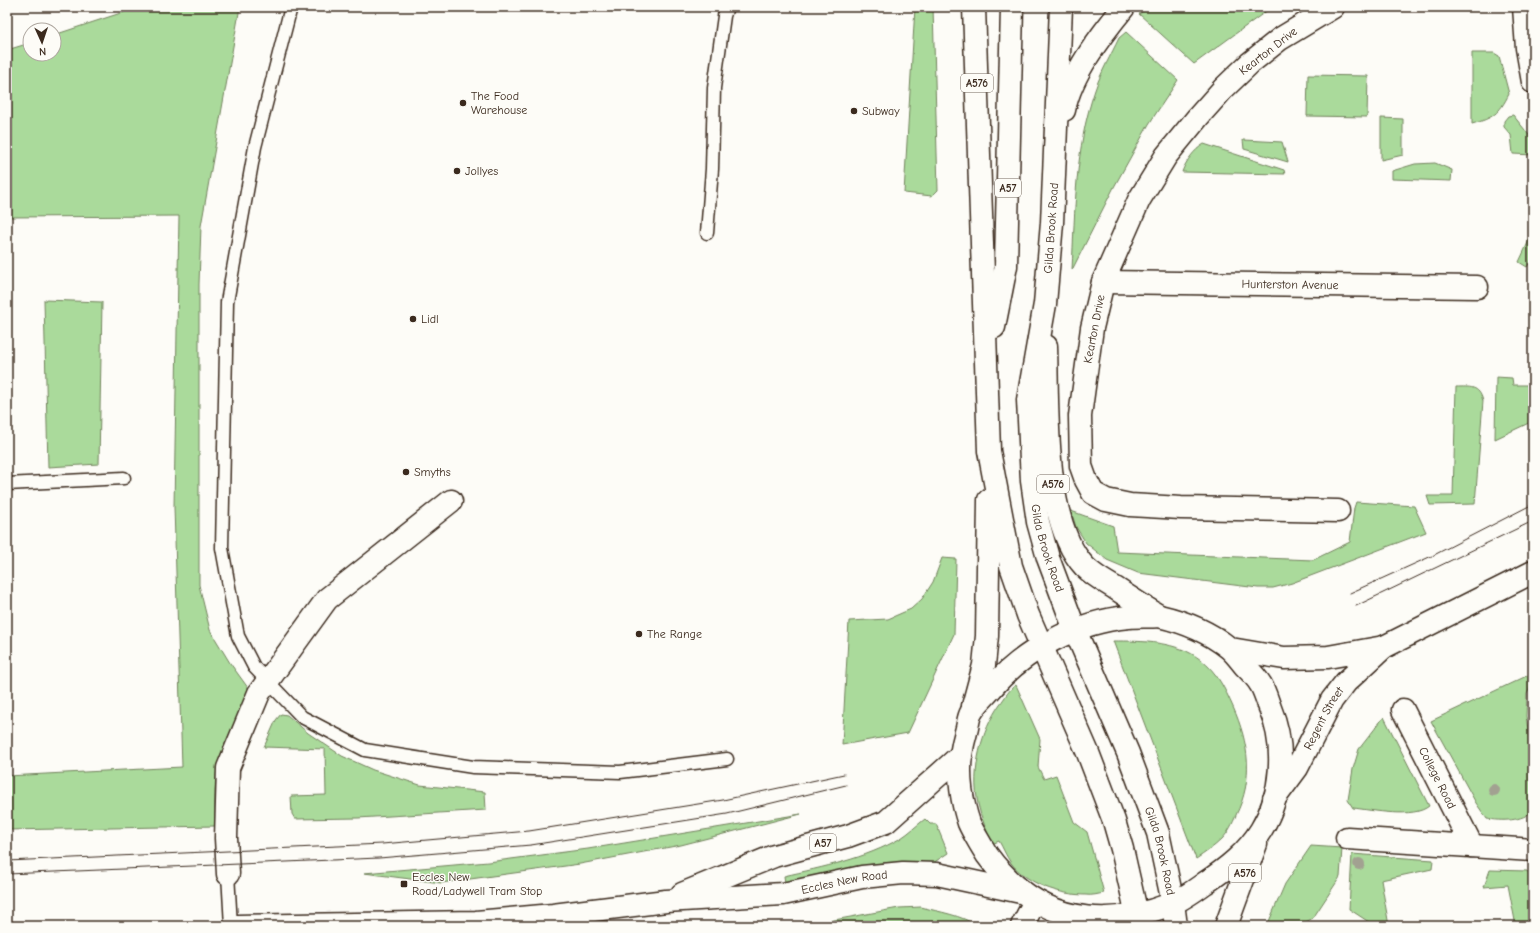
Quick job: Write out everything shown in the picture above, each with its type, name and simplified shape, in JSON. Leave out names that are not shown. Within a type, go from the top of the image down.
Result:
[{"type":"main road","name":"A576","points":[[971,713],[984,665],[987,636],[989,451],[974,7]]},
{"type":"main road","name":"A57","points":[[987,367],[1006,266],[1012,7]]},
{"type":"main road","name":"Gilda Brook Road","points":[[1061,7],[1056,152],[1045,304],[1028,400],[1032,481],[1038,522],[1048,558],[1075,630],[1128,753],[1158,833],[1173,903],[1176,926]]},
{"type":"main road","points":[[1056,152],[1066,98],[1082,63],[1124,7]]},
{"type":"main road","name":"Kearton Drive","points":[[1333,7],[1280,39],[1250,63],[1223,89],[1166,156],[1139,200],[1103,282],[1092,328],[1080,416],[1081,466],[1093,493],[1106,500],[1130,505],[1181,508],[1338,511]]},
{"type":"main road","points":[[1524,7],[1526,48],[1533,82]]},
{"type":"main road","name":"Hunterston Avenue","points":[[1103,282],[1477,287]]},
{"type":"main road","name":"A576","points":[[1045,304],[1050,459],[1054,493],[1061,524],[1072,548],[1085,567],[1159,616]]},
{"type":"main road","name":"A576","points":[[989,451],[1011,566],[1028,616],[1088,753],[1114,821],[1122,849],[1137,920]]},
{"type":"main road","points":[[228,874],[226,838],[228,768],[259,693],[327,598],[452,501]]},
{"type":"main road","name":"Regent Street","points":[[1274,799],[1297,768],[1332,700],[1346,682],[1384,647],[1533,572]]},
{"type":"main road","points":[[1159,616],[1180,621],[1205,632],[1231,649],[1260,684],[1274,717],[1279,737],[1280,777],[1274,799],[1261,830],[1242,854],[1226,868],[1173,903],[1137,920],[1118,918],[1069,920],[1028,896],[996,868],[988,858],[970,824],[960,782],[961,755],[971,713],[1004,674],[1022,658],[1075,630],[1102,622],[1128,617],[1159,616]]},
{"type":"main road","name":"Regent Street","points":[[1231,649],[1284,658],[1328,657],[1384,647]]},
{"type":"main road","name":"College Road","points":[[1403,710],[1472,846]]},
{"type":"main road","name":"Eccles New Road","points":[[666,901],[774,856],[848,836],[886,822],[961,755]]},
{"type":"main road","name":"A576","points":[[1226,926],[1261,830]]},
{"type":"main road","points":[[1347,838],[1533,850]]},
{"type":"main road","name":"Eccles New Road","points":[[238,926],[476,924],[666,901],[783,894],[862,877],[903,872],[937,874],[1028,896]]},
{"type":"main road","points":[[1022,926],[1028,896]]},
{"type":"lane","points":[[291,7],[254,147],[227,302],[222,548],[238,636],[254,667],[302,717],[365,750],[473,767],[620,772],[727,759]]},
{"type":"lane","points":[[707,233],[712,169],[714,88],[724,16],[727,7]]},
{"type":"lane","points":[[7,484],[124,478]]},
{"type":"lane","points":[[228,874],[231,926]]},
{"type":"green space","points":[[139,7],[240,7],[201,226],[199,284],[199,585],[210,630],[230,663],[251,692],[227,739],[219,759],[215,782],[215,826],[7,830],[7,776],[182,767],[174,507],[179,216],[7,217],[7,50],[22,45],[22,62],[62,62],[62,32]]},
{"type":"green space","points":[[915,7],[933,7],[938,190],[932,196],[904,193]]},
{"type":"green space","points":[[1149,7],[1272,7],[1194,64],[1139,14]]},
{"type":"green space","points":[[1126,32],[1178,80],[1149,124],[1114,187],[1072,270],[1075,202],[1083,134],[1088,112],[1103,70],[1119,38]]},
{"type":"green space","points":[[1472,53],[1494,53],[1499,56],[1509,94],[1495,114],[1485,120],[1472,124]]},
{"type":"green space","points":[[1308,75],[1368,76],[1367,117],[1307,116]]},
{"type":"green space","points":[[1513,115],[1533,140],[1533,155],[1513,154],[1511,135],[1504,127],[1504,121],[1508,116]]},
{"type":"green space","points":[[1381,118],[1403,119],[1403,155],[1381,160]]},
{"type":"green space","points":[[1243,140],[1282,142],[1288,162],[1244,149]]},
{"type":"green space","points":[[1204,144],[1284,170],[1285,174],[1182,172],[1191,156]]},
{"type":"green space","points":[[1435,163],[1452,170],[1451,181],[1392,179],[1392,171],[1415,164]]},
{"type":"green space","points":[[1533,232],[1533,257],[1527,267],[1519,262]]},
{"type":"green space","points":[[44,300],[102,302],[99,464],[48,467]]},
{"type":"green space","points":[[1496,377],[1512,378],[1513,385],[1533,385],[1533,421],[1495,439]]},
{"type":"green space","points":[[1456,387],[1473,388],[1479,392],[1483,401],[1475,504],[1430,505],[1427,496],[1453,496]]},
{"type":"green space","points":[[1356,502],[1414,506],[1426,532],[1292,583],[1273,588],[1258,588],[1138,573],[1107,560],[1086,543],[1076,527],[1071,511],[1113,526],[1117,552],[1313,560],[1350,542]]},
{"type":"green space","points":[[942,558],[956,559],[954,634],[908,733],[842,745],[849,621],[888,619],[911,609],[922,599],[933,582]]},
{"type":"green space","points":[[1113,641],[1159,643],[1181,649],[1192,654],[1207,665],[1216,675],[1227,694],[1238,720],[1243,734],[1247,761],[1247,774],[1242,802],[1232,825],[1224,837],[1196,859]]},
{"type":"green space","points":[[1533,673],[1533,682],[1527,694],[1526,716],[1533,763],[1533,810],[1524,817],[1518,819],[1487,819],[1476,803],[1431,721]]},
{"type":"green space","points":[[1016,685],[1040,739],[1038,767],[1044,779],[1056,775],[1074,822],[1087,832],[1104,893],[1090,895],[1066,893],[1045,887],[1026,877],[1011,863],[999,841],[992,844],[978,804],[976,791],[977,765],[983,739],[993,715],[1009,691]]},
{"type":"green space","points":[[281,714],[287,715],[308,733],[342,756],[373,770],[420,785],[485,792],[486,810],[358,818],[295,819],[292,814],[291,796],[326,795],[325,749],[264,747],[276,720]]},
{"type":"green space","points":[[1384,717],[1429,806],[1422,810],[1403,813],[1381,812],[1353,808],[1348,800],[1353,769],[1359,749]]},
{"type":"green space","points":[[801,814],[681,845],[580,864],[441,883],[364,873],[488,862],[588,849]]},
{"type":"green space","points":[[925,819],[930,824],[936,824],[948,853],[930,865],[912,863],[871,864],[785,883],[784,876],[844,862],[873,852],[904,836]]},
{"type":"green space","points":[[1311,846],[1342,848],[1340,877],[1313,918],[1299,926],[1267,926],[1285,884]]},
{"type":"green space","points":[[1352,854],[1433,860],[1432,869],[1381,880],[1389,926],[1375,926],[1349,909]]},
{"type":"green space","points":[[1490,870],[1527,871],[1533,878],[1533,926],[1516,926],[1508,885],[1484,887]]},
{"type":"green space","points":[[921,907],[957,916],[977,926],[815,926],[818,923],[899,908]]},
{"type":"tram line","points":[[1350,593],[1434,555],[1533,504]]},
{"type":"tram line","points":[[1356,606],[1533,521]]},
{"type":"tram line","points":[[7,861],[382,844],[529,831],[723,800],[844,774]]},
{"type":"tram line","points":[[7,874],[379,858],[531,845],[727,814],[846,785]]},
{"type":"place","name":"The Food Warehouse","points":[[463,103]]},
{"type":"place","name":"Subway","points":[[854,111]]},
{"type":"place","name":"Jollyes","points":[[457,171]]},
{"type":"place","name":"Lidl","points":[[413,319]]},
{"type":"place","name":"Smyths","points":[[406,472]]},
{"type":"place","name":"The Range","points":[[639,634]]},
{"type":"place","name":"Eccles New Road/Ladywell Tram Stop","points":[[404,884]]}]
